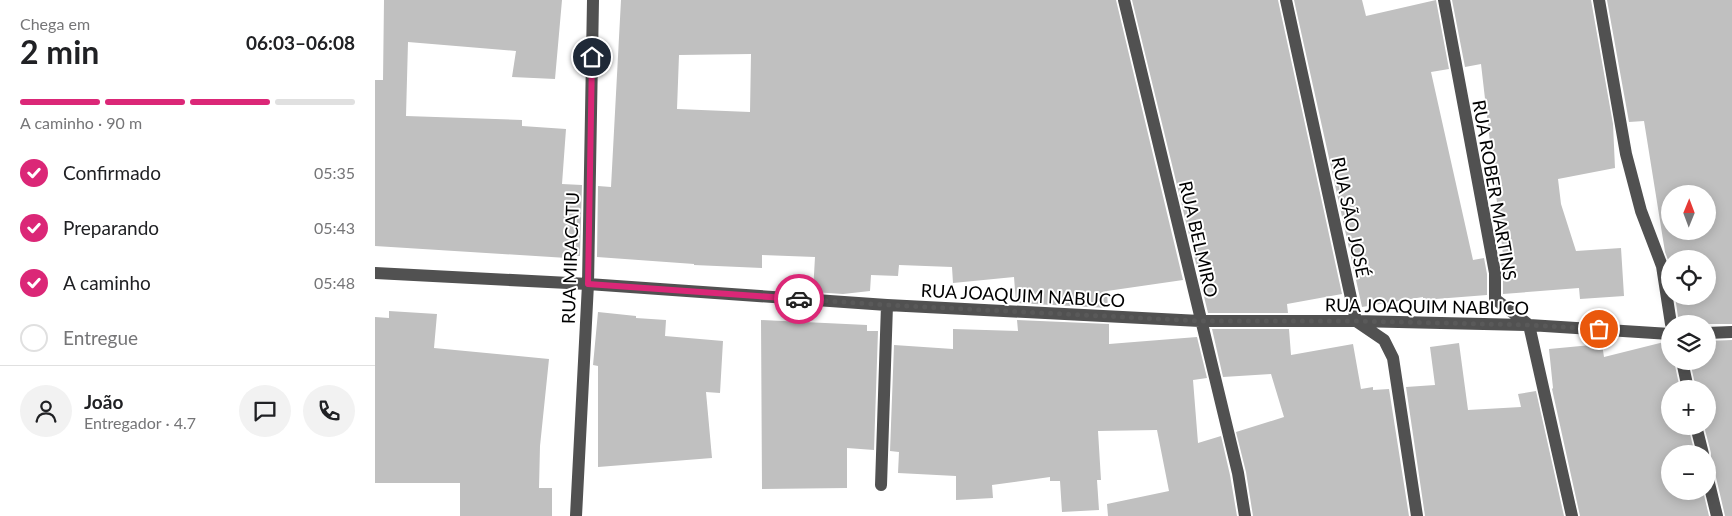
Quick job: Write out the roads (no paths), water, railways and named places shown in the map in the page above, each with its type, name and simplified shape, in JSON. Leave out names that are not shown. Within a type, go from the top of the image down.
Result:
[{"type":"street","name":"RUA MIRACATU","points":[[576,516],[588,284],[593,0]]},
{"type":"street","name":"RUA BELMIRO","points":[[1124,0],[1238,473],[1245,516]]},
{"type":"street","name":"RUA SÃO JOSÉ","points":[[1285,0],[1356,321]]},
{"type":"street","name":"RUA ROBER MARTINS","points":[[1444,0],[1495,273],[1495,299],[1529,325]]},
{"type":"street","points":[[1599,0],[1626,154],[1641,211],[1662,266],[1670,315]]},
{"type":"street","name":"RUA JOAQUIM NABUCO","points":[[375,273],[588,284],[887,305],[1200,321],[1356,321],[1529,325],[1661,333]]},
{"type":"street","points":[[881,485],[887,305]]},
{"type":"street","points":[[1356,321],[1384,340],[1393,358],[1417,516]]},
{"type":"street","points":[[1529,325],[1572,516]]},
{"type":"street","points":[[1716,333],[1732,332]]},
{"type":"street","points":[[1713,500],[1717,516]]}]
